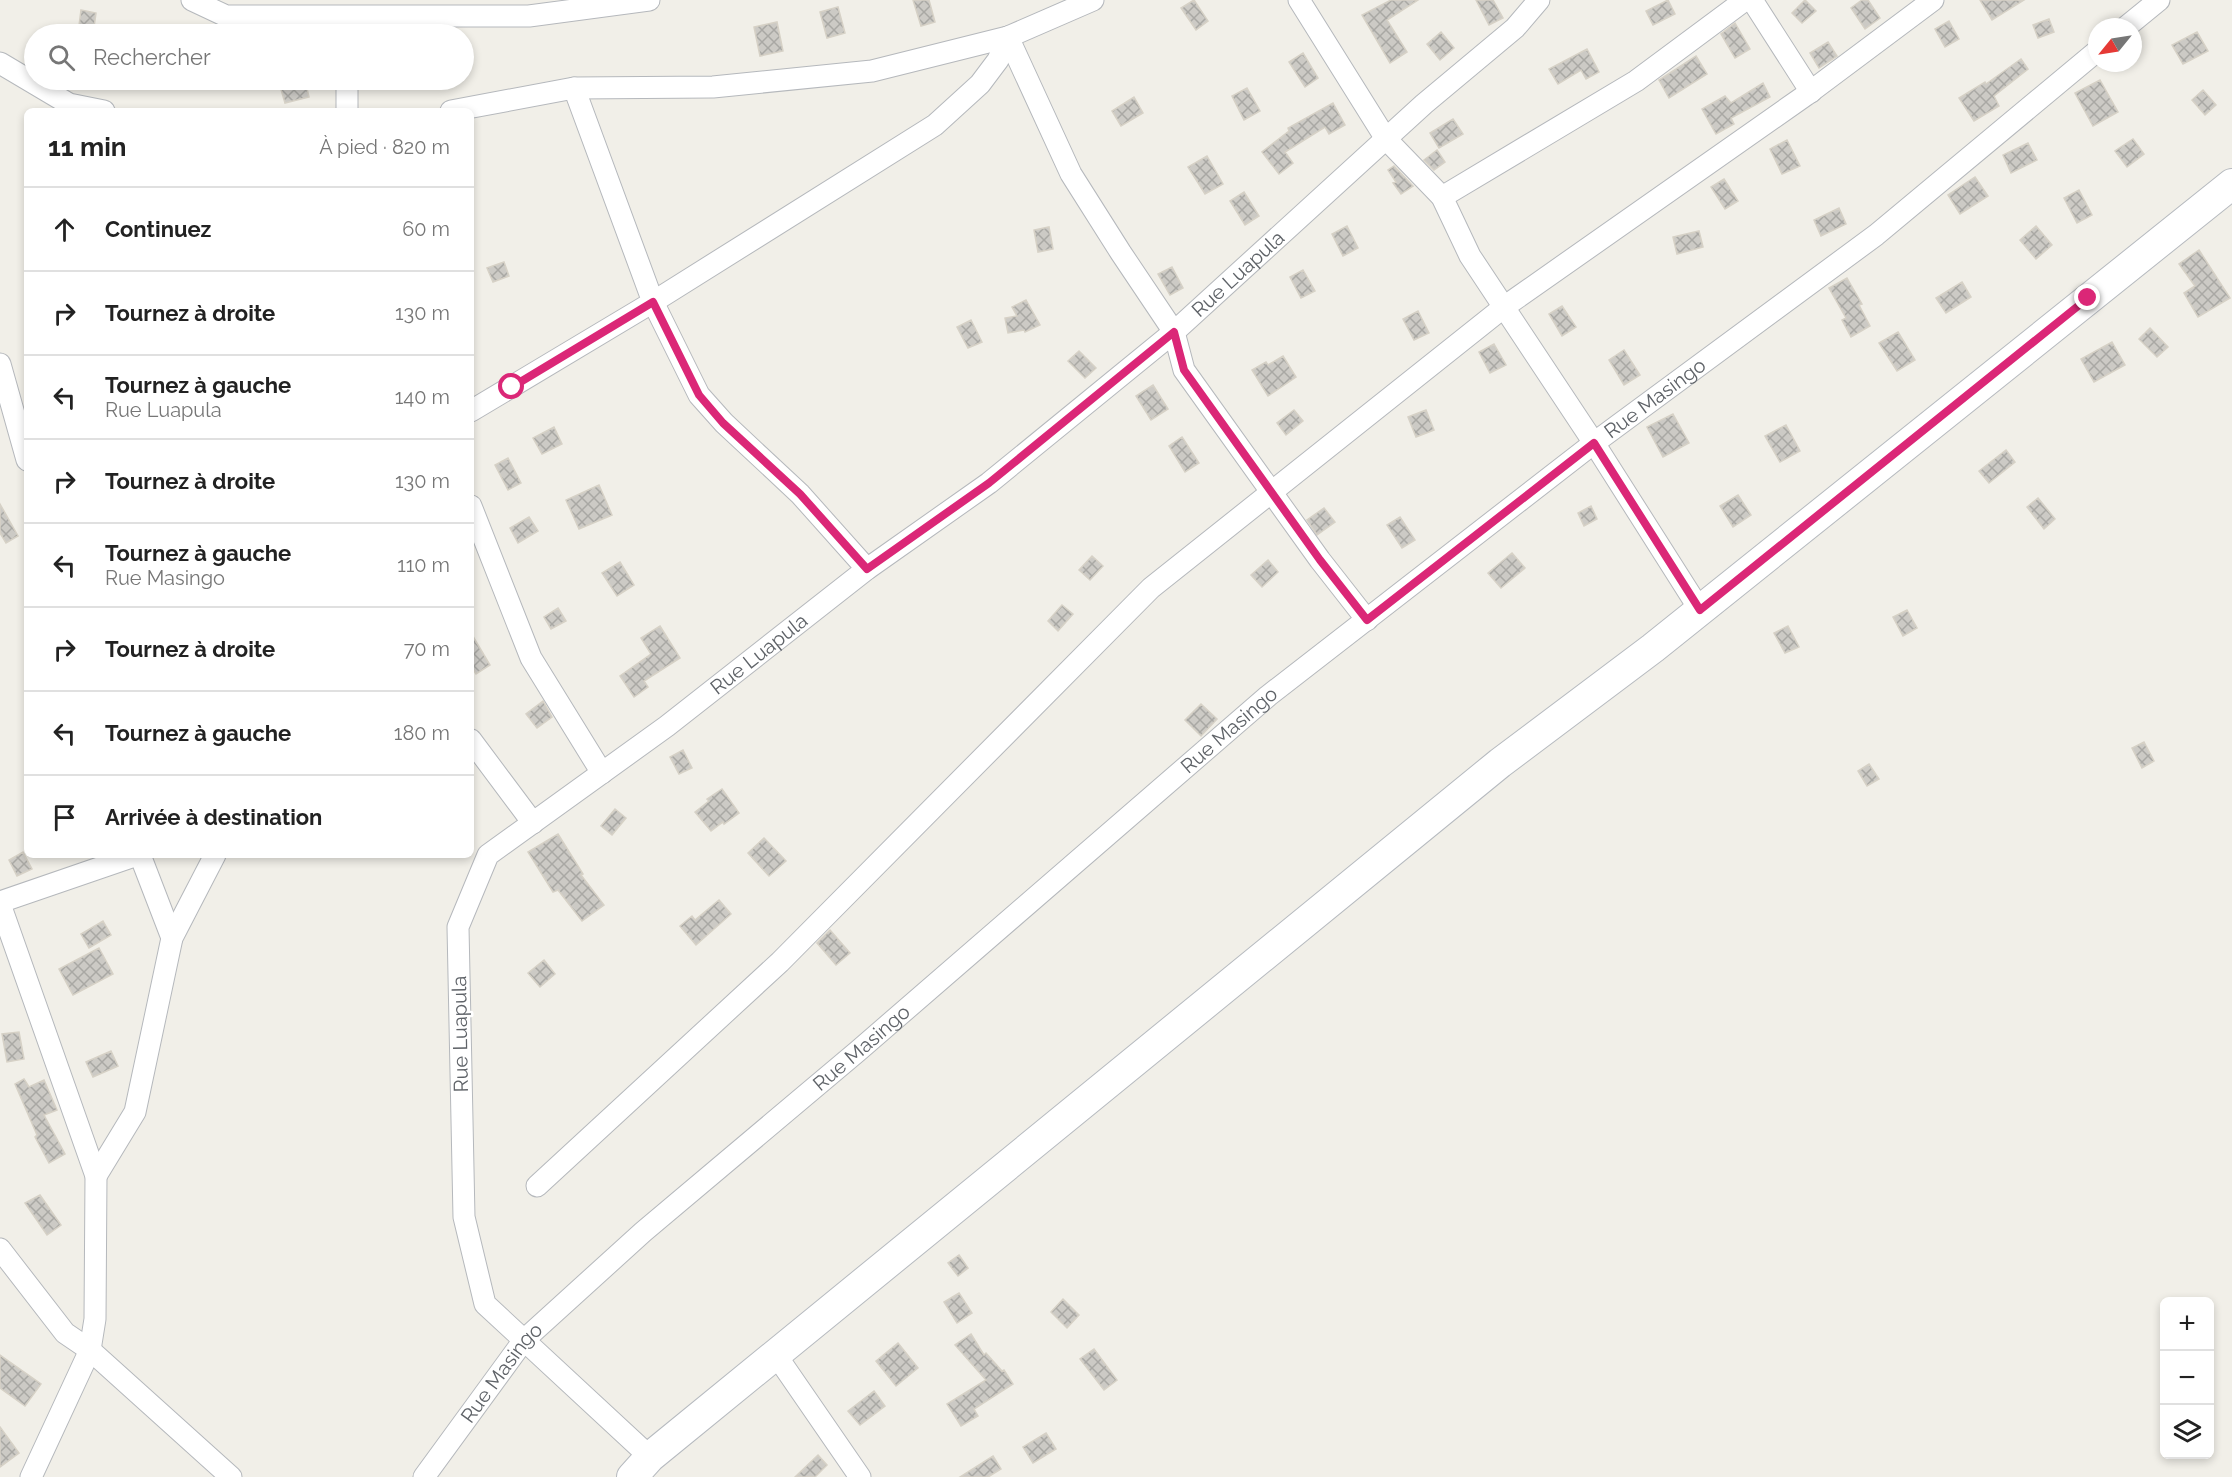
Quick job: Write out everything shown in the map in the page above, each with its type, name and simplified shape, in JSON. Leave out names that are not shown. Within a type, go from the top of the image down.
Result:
[{"type":"main road","points":[[641,1467],[1500,763],[1653,648],[2232,184]]},
{"type":"street","points":[[192,0],[226,16],[326,24]]},
{"type":"street","points":[[360,24],[529,16],[649,0]]},
{"type":"street","points":[[467,108],[574,88],[713,87],[872,71],[1008,37],[1093,0]]},
{"type":"street","points":[[1299,0],[1386,139],[1442,197],[1470,256],[1594,443],[1700,610]]},
{"type":"street","name":"Rue Luapula","points":[[641,1467],[524,1340],[485,1304],[464,1217],[458,927],[488,855],[667,726],[867,569],[989,483],[1174,332],[1386,139],[1515,28],[1539,0]]},
{"type":"street","points":[[1442,197],[1636,81],[1745,0]]},
{"type":"street","points":[[1752,0],[1811,92]]},
{"type":"street","points":[[537,1186],[780,962],[1151,588],[1504,307],[1811,92],[1933,0]]},
{"type":"street","points":[[2137,18],[2159,0]]},
{"type":"street","points":[[474,409],[653,302],[935,125],[980,84],[998,60],[1008,37]]},
{"type":"street","points":[[1008,37],[1071,174],[1120,253],[1174,332],[1184,370],[1271,492],[1367,620]]},
{"type":"street","name":"Rue Masingo","points":[[424,1477],[524,1340],[643,1232],[858,1052],[1259,704],[1594,443],[1876,235],[2088,58]]},
{"type":"street","points":[[0,63],[24,78]]},
{"type":"street","points":[[574,88],[653,302],[699,395],[723,423],[800,494],[867,569]]},
{"type":"street","points":[[43,90],[70,107]]},
{"type":"street","points":[[346,108],[347,90]]},
{"type":"street","points":[[0,364],[24,449]]},
{"type":"street","points":[[474,514],[531,658],[602,773]]},
{"type":"street","points":[[474,744],[533,823]]},
{"type":"street","points":[[31,1477],[90,1350],[95,1319],[96,1176],[0,903],[130,858]]},
{"type":"street","points":[[140,858],[172,938]]},
{"type":"street","points":[[96,1176],[135,1112],[172,938],[214,858]]},
{"type":"street","points":[[0,1250],[65,1333],[90,1350],[231,1477]]},
{"type":"street","points":[[776,1355],[860,1477]]},
{"type":"building","points":[[913,0],[929,0],[935,22],[921,26]]},
{"type":"building","points":[[1194,0],[1208,21],[1196,30],[1181,8]]},
{"type":"building","points":[[1391,0],[1418,0],[1387,20],[1407,52],[1390,63],[1362,15]]},
{"type":"building","points":[[1476,0],[1493,0],[1503,18],[1489,25]]},
{"type":"building","points":[[1668,0],[1675,14],[1653,25],[1646,11]]},
{"type":"building","points":[[1805,0],[1816,11],[1802,23],[1792,13]]},
{"type":"building","points":[[1862,0],[1868,0],[1880,18],[1865,29],[1851,8]]},
{"type":"building","points":[[1980,0],[2024,0],[1992,20]]},
{"type":"building","points":[[838,7],[845,33],[827,38],[820,12]]},
{"type":"building","points":[[81,10],[96,13],[94,24],[79,24]]},
{"type":"building","points":[[2049,19],[2054,32],[2038,38],[2033,25]]},
{"type":"building","points":[[1949,21],[1959,39],[1945,47],[1935,29]]},
{"type":"building","points":[[777,22],[783,51],[760,56],[754,27]]},
{"type":"building","points":[[1735,23],[1750,49],[1735,58],[1721,34]]},
{"type":"building","points":[[1441,32],[1454,48],[1440,60],[1427,44]]},
{"type":"building","points":[[2197,32],[2208,51],[2183,64],[2172,45]]},
{"type":"building","points":[[1828,42],[1837,56],[1819,68],[1810,53]]},
{"type":"building","points":[[1587,49],[1599,72],[1586,79],[1581,70],[1558,84],[1549,69]]},
{"type":"building","points":[[1303,53],[1318,78],[1305,87],[1289,62]]},
{"type":"building","points":[[1696,56],[1707,74],[1669,98],[1659,80]]},
{"type":"building","points":[[2021,59],[2028,69],[1994,96],[1999,106],[1974,121],[1959,98],[1985,82],[1986,84]]},
{"type":"building","points":[[2100,80],[2118,112],[2093,126],[2075,93]]},
{"type":"building","points":[[1763,83],[1770,97],[1731,118],[1734,124],[1716,134],[1702,109],[1725,96],[1731,103]]},
{"type":"building","points":[[1247,88],[1260,111],[1244,120],[1232,96]]},
{"type":"building","points":[[281,90],[307,90],[309,97],[285,103]]},
{"type":"building","points":[[2203,90],[2216,105],[2205,115],[2192,100]]},
{"type":"building","points":[[1134,97],[1143,113],[1121,126],[1112,111]]},
{"type":"building","points":[[1333,103],[1345,125],[1329,134],[1325,127],[1285,152],[1293,163],[1279,174],[1262,152],[1289,131],[1288,128]]},
{"type":"building","points":[[1453,119],[1463,134],[1439,148],[1430,133]]},
{"type":"building","points":[[2133,139],[2144,154],[2127,167],[2115,151]]},
{"type":"building","points":[[1787,140],[1800,166],[1782,174],[1770,149]]},
{"type":"building","points":[[2028,143],[2037,160],[2011,173],[2003,155]]},
{"type":"building","points":[[1437,150],[1445,162],[1434,170],[1424,160]]},
{"type":"building","points":[[1207,156],[1223,184],[1205,194],[1188,167]]},
{"type":"building","points":[[1394,166],[1413,186],[1401,194],[1388,170]]},
{"type":"building","points":[[1975,177],[1988,196],[1960,214],[1948,195]]},
{"type":"building","points":[[1724,179],[1738,201],[1725,209],[1711,187]]},
{"type":"building","points":[[2079,190],[2092,215],[2077,223],[2064,198]]},
{"type":"building","points":[[1244,192],[1259,216],[1245,225],[1230,201]]},
{"type":"building","points":[[1839,208],[1846,224],[1821,236],[1814,220]]},
{"type":"building","points":[[1347,226],[1358,248],[1343,256],[1332,234]]},
{"type":"building","points":[[2036,226],[2052,245],[2036,259],[2020,240]]},
{"type":"building","points":[[1049,227],[1053,249],[1038,252],[1034,230]]},
{"type":"building","points":[[1699,231],[1703,247],[1677,254],[1673,237]]},
{"type":"building","points":[[2199,250],[2230,298],[2198,317],[2184,293],[2195,286],[2179,264]]},
{"type":"building","points":[[504,262],[509,276],[493,282],[487,268]]},
{"type":"building","points":[[1172,267],[1183,288],[1170,295],[1158,274]]},
{"type":"building","points":[[1303,270],[1315,291],[1301,298],[1290,277]]},
{"type":"building","points":[[1847,278],[1862,304],[1859,305],[1870,326],[1851,337],[1842,320],[1846,318],[1829,288]]},
{"type":"building","points":[[1962,282],[1971,297],[1946,313],[1936,298]]},
{"type":"building","points":[[1026,300],[1040,325],[1025,332],[1024,330],[1008,333],[1005,318],[1017,316],[1012,307]]},
{"type":"building","points":[[1562,306],[1576,327],[1562,336],[1549,314]]},
{"type":"building","points":[[1418,311],[1429,333],[1414,340],[1403,319]]},
{"type":"building","points":[[971,320],[982,342],[968,348],[957,327]]},
{"type":"building","points":[[2150,328],[2168,347],[2157,357],[2139,339]]},
{"type":"building","points":[[1898,332],[1915,360],[1897,371],[1879,343]]},
{"type":"building","points":[[2112,342],[2125,365],[2094,382],[2081,359]]},
{"type":"building","points":[[1494,344],[1506,365],[1490,373],[1479,352]]},
{"type":"building","points":[[1624,350],[1640,375],[1624,385],[1609,360]]},
{"type":"building","points":[[1079,351],[1096,368],[1085,378],[1068,361]]},
{"type":"building","points":[[1283,356],[1296,377],[1268,396],[1252,370],[1266,362],[1268,365]]},
{"type":"building","points":[[1153,385],[1168,409],[1151,420],[1136,396]]},
{"type":"building","points":[[1294,410],[1303,421],[1286,435],[1277,423]]},
{"type":"building","points":[[1426,410],[1434,430],[1416,437],[1408,417]]},
{"type":"building","points":[[1673,414],[1689,443],[1663,457],[1647,427]]},
{"type":"building","points":[[1786,425],[1800,451],[1780,462],[1765,436]]},
{"type":"building","points":[[554,427],[562,444],[542,454],[533,438]]},
{"type":"building","points":[[1182,437],[1199,463],[1185,472],[1169,446]]},
{"type":"building","points":[[2006,450],[2015,462],[1989,483],[1979,471]]},
{"type":"building","points":[[508,458],[521,483],[508,490],[495,465]]},
{"type":"building","points":[[599,485],[612,515],[579,529],[566,500]]},
{"type":"building","points":[[1738,495],[1751,515],[1733,527],[1720,506]]},
{"type":"building","points":[[2038,498],[2055,519],[2044,529],[2027,507]]},
{"type":"building","points":[[0,504],[18,536],[6,543],[0,533]]},
{"type":"building","points":[[1591,506],[1597,519],[1584,526],[1578,513]]},
{"type":"building","points":[[1324,508],[1335,522],[1317,535],[1307,520]]},
{"type":"building","points":[[529,517],[538,531],[518,543],[510,528]]},
{"type":"building","points":[[1400,517],[1415,540],[1402,548],[1387,525]]},
{"type":"building","points":[[1512,553],[1525,568],[1501,588],[1488,573]]},
{"type":"building","points":[[1092,556],[1103,566],[1090,580],[1079,570]]},
{"type":"building","points":[[1268,560],[1278,572],[1262,587],[1251,575]]},
{"type":"building","points":[[620,562],[634,585],[617,596],[602,573]]},
{"type":"building","points":[[1062,605],[1073,614],[1058,631],[1048,621]]},
{"type":"building","points":[[558,608],[566,621],[551,629],[544,617]]},
{"type":"building","points":[[1907,610],[1917,628],[1903,636],[1893,617]]},
{"type":"building","points":[[660,626],[680,658],[644,681],[648,687],[634,697],[620,676],[651,654],[641,638]]},
{"type":"building","points":[[1788,626],[1799,647],[1785,653],[1774,633]]},
{"type":"building","points":[[474,638],[490,665],[476,674],[474,671]]},
{"type":"building","points":[[543,701],[552,717],[537,728],[526,714]]},
{"type":"building","points":[[1201,704],[1217,719],[1201,736],[1185,720]]},
{"type":"building","points":[[2144,742],[2154,761],[2142,768],[2132,748]]},
{"type":"building","points":[[683,750],[692,768],[679,774],[670,757]]},
{"type":"building","points":[[1869,764],[1879,779],[1867,786],[1858,771]]},
{"type":"building","points":[[722,789],[739,813],[711,831],[695,812],[709,801],[707,799]]},
{"type":"building","points":[[615,809],[626,818],[612,835],[601,826]]},
{"type":"building","points":[[558,834],[583,874],[581,875],[604,905],[582,921],[558,890],[553,892],[528,852]]},
{"type":"building","points":[[764,838],[786,861],[769,876],[748,853]]},
{"type":"building","points":[[23,852],[24,858],[32,869],[17,876],[9,860]]},
{"type":"building","points":[[719,900],[731,914],[696,945],[680,926],[692,916],[695,920]]},
{"type":"building","points":[[103,921],[111,935],[89,948],[81,934]]},
{"type":"building","points":[[830,930],[850,953],[836,965],[817,943]]},
{"type":"building","points":[[99,948],[113,974],[73,995],[59,969]]},
{"type":"building","points":[[544,960],[555,974],[540,987],[528,973]]},
{"type":"building","points":[[19,1032],[24,1059],[7,1062],[2,1034]]},
{"type":"building","points":[[111,1051],[118,1066],[93,1077],[86,1062]]},
{"type":"building","points":[[24,1079],[29,1087],[44,1080],[57,1110],[44,1115],[65,1154],[49,1163],[35,1137],[37,1135],[15,1084]]},
{"type":"building","points":[[40,1195],[61,1225],[47,1235],[25,1203]]},
{"type":"building","points":[[959,1255],[968,1268],[958,1276],[948,1263]]},
{"type":"building","points":[[959,1293],[972,1313],[957,1323],[944,1302]]},
{"type":"building","points":[[1063,1299],[1079,1315],[1067,1328],[1051,1312]]},
{"type":"building","points":[[971,1334],[984,1355],[986,1353],[1002,1371],[1004,1370],[1013,1384],[974,1409],[978,1416],[961,1426],[947,1404],[986,1380],[955,1345]]},
{"type":"building","points":[[898,1343],[918,1368],[896,1386],[876,1361]]},
{"type":"building","points":[[1094,1349],[1117,1380],[1104,1390],[1080,1359]]},
{"type":"building","points":[[0,1355],[41,1384],[25,1406],[0,1388]]},
{"type":"building","points":[[874,1391],[885,1406],[860,1425],[848,1411]]},
{"type":"building","points":[[0,1427],[19,1453],[0,1467]]},
{"type":"building","points":[[1046,1433],[1056,1449],[1033,1463],[1023,1447]]},
{"type":"building","points":[[818,1455],[827,1465],[815,1477],[795,1477]]},
{"type":"building","points":[[993,1456],[1001,1469],[988,1477],[960,1477]]},
{"type":"route","points":[[512,387],[653,302],[699,395],[723,423],[800,494],[867,569],[989,483],[1174,332],[1184,370],[1320,560],[1367,620],[1594,443],[1700,610],[2088,298]]}]
